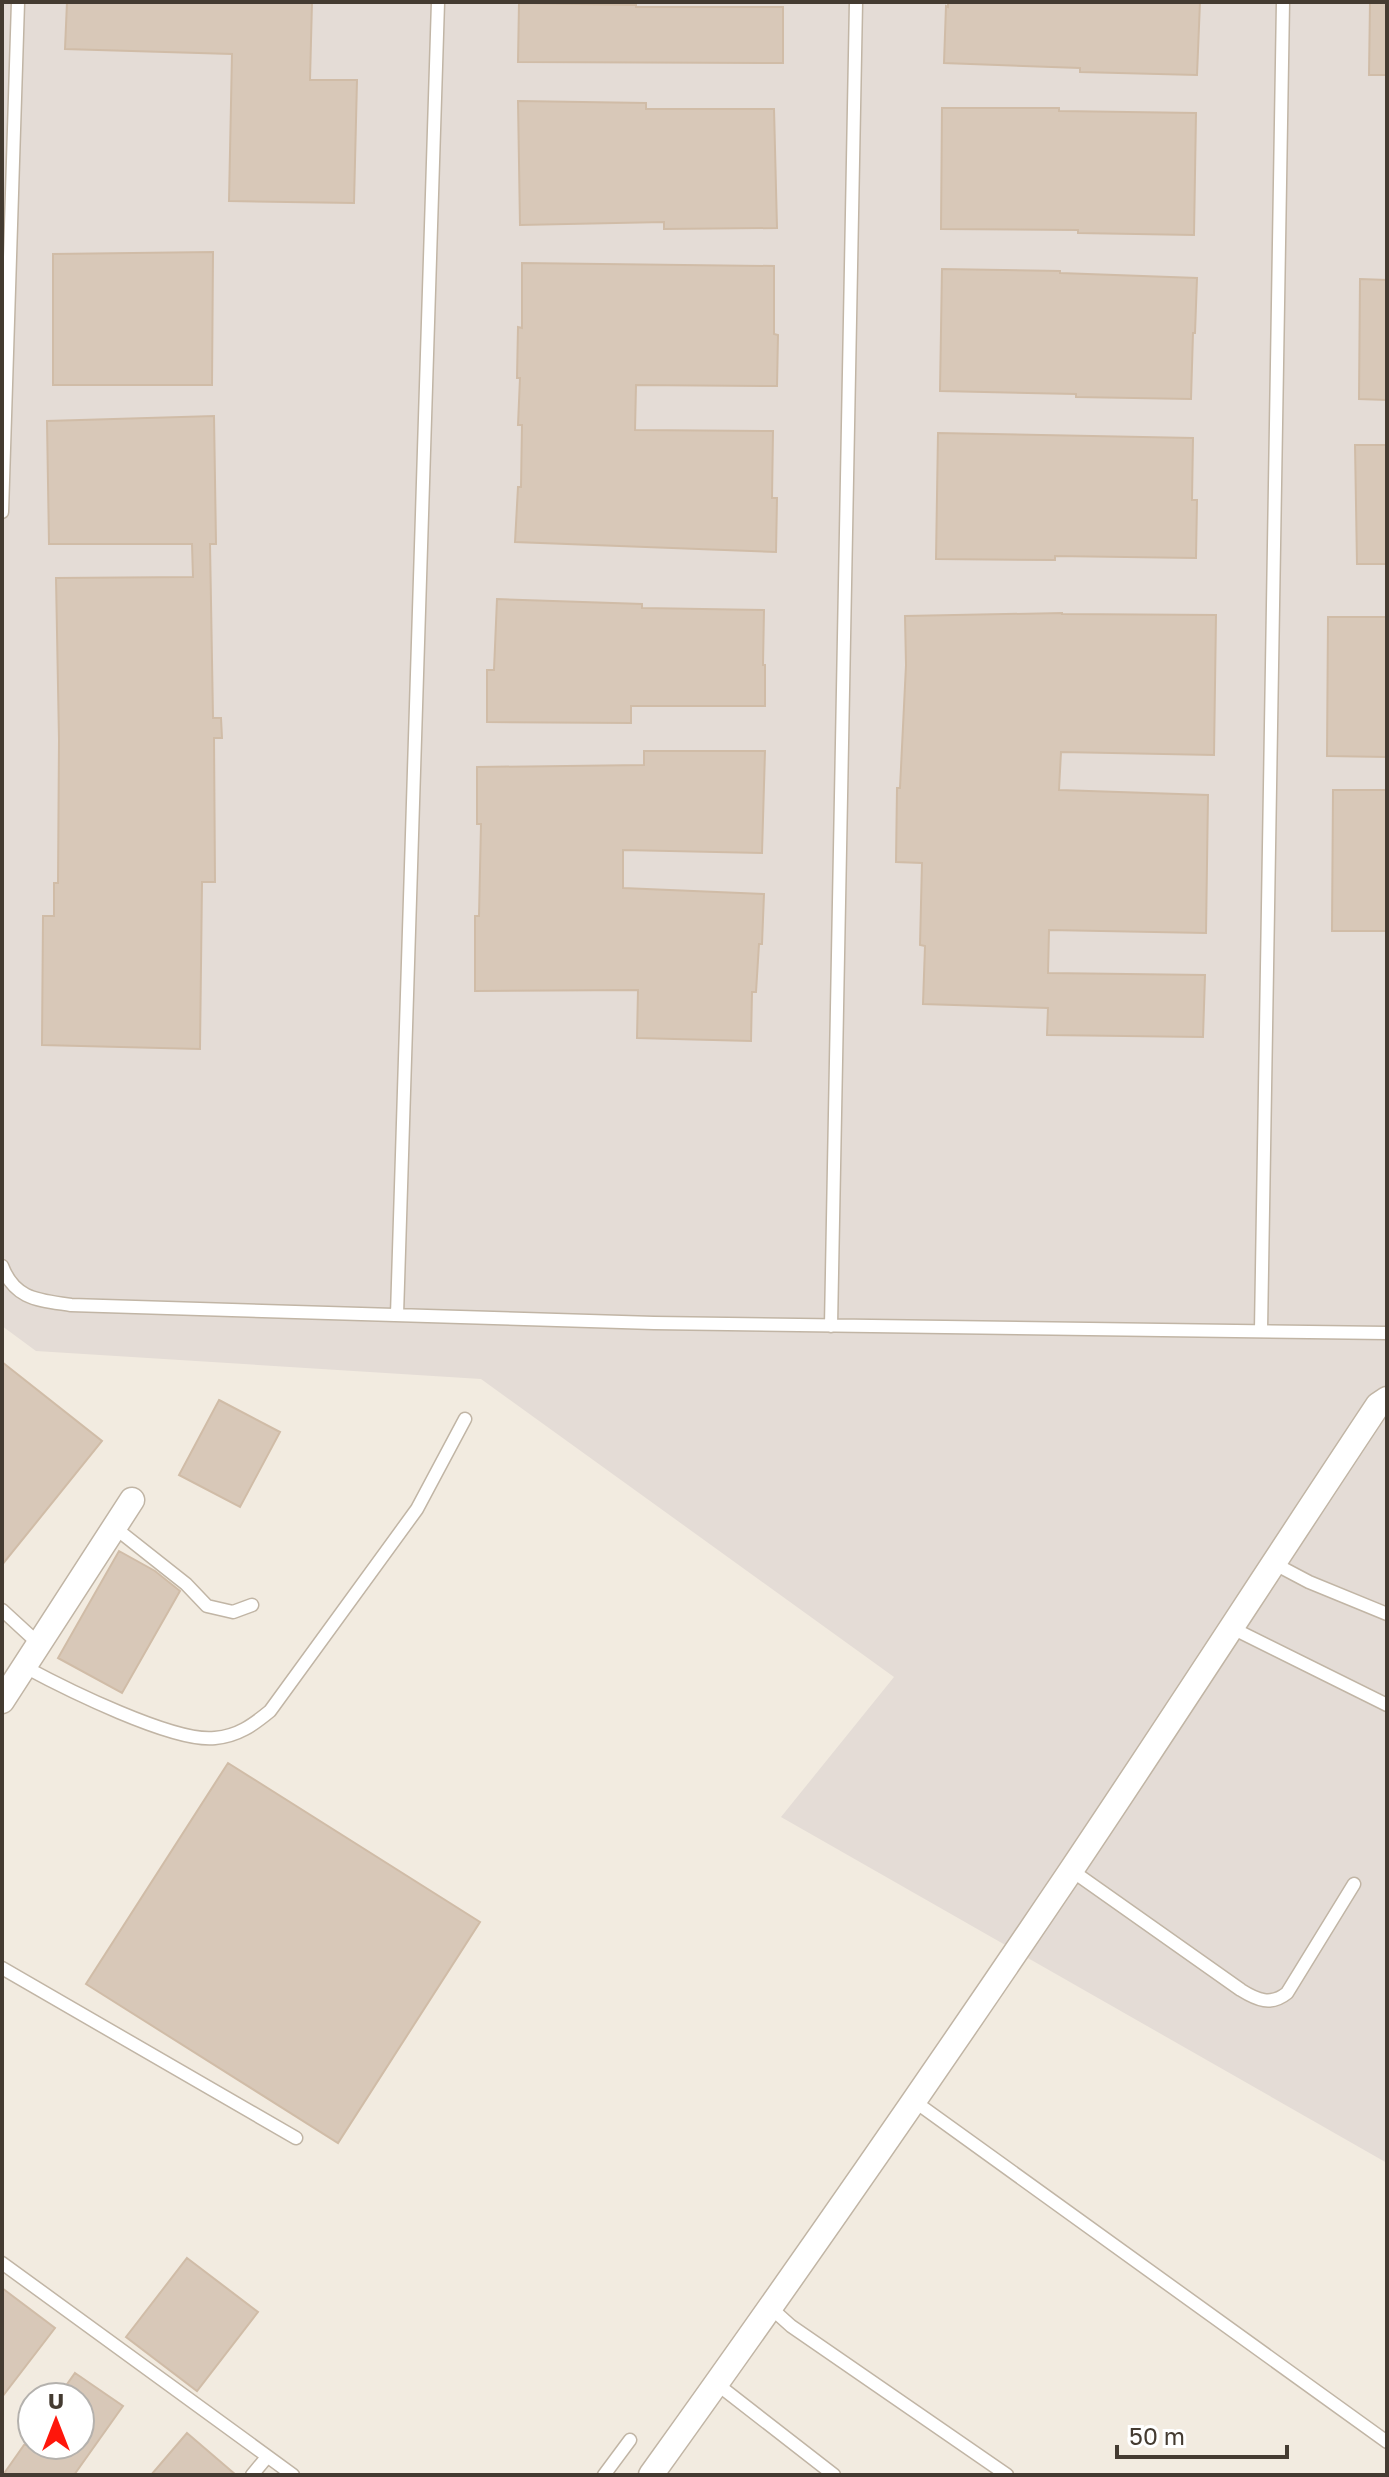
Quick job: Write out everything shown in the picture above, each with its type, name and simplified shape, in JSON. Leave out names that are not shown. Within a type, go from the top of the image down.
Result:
[{"type":"street","points":[[651,2475],[914,2101],[1071,1870],[1378,1405],[1387,1399]]},
{"type":"street","points":[[2,1701],[132,1500]]},
{"type":"lane","points":[[2,512],[18,2]]},
{"type":"lane","points":[[397,1315],[438,2]]},
{"type":"lane","points":[[831,1326],[856,2]]},
{"type":"lane","points":[[1261,1330],[1283,2]]},
{"type":"lane","points":[[2,1266],[19,1292],[38,1300],[71,1305],[654,1323],[1387,1333]]},
{"type":"lane","points":[[25,1667],[60,1685],[189,1738],[214,1739],[237,1734],[270,1711],[417,1509],[465,1419]]},
{"type":"lane","points":[[114,1527],[186,1584],[207,1606],[233,1612],[252,1605]]},
{"type":"lane","points":[[1273,1563],[1309,1582],[1387,1614]]},
{"type":"lane","points":[[2,1610],[39,1644]]},
{"type":"lane","points":[[1230,1627],[1387,1705]]},
{"type":"lane","points":[[1071,1870],[1241,1990],[1263,2001],[1280,1999],[1287,1993],[1354,1884]]},
{"type":"lane","points":[[2,1968],[296,2138]]},
{"type":"lane","points":[[914,2101],[1387,2442]]},
{"type":"lane","points":[[2,2263],[293,2475]]},
{"type":"lane","points":[[771,2308],[791,2326],[1007,2475]]},
{"type":"lane","points":[[717,2384],[834,2475]]},
{"type":"lane","points":[[604,2475],[630,2440]]},
{"type":"lane","points":[[252,2475],[267,2457]]},
{"type":"shaded area","points":[[2,2],[1387,2],[1387,2163],[781,1817],[894,1677],[481,1379],[36,1351],[2,1326]]},
{"type":"building","points":[[67,2],[312,2],[310,80],[357,80],[354,203],[229,201],[232,54],[65,49]]},
{"type":"building","points":[[948,2],[1200,2],[1197,75],[1080,72],[1080,68],[944,63]]},
{"type":"building","points":[[1370,2],[1387,2],[1387,75],[1369,75]]},
{"type":"building","points":[[519,3],[783,7],[783,63],[518,62]]},
{"type":"building","points":[[518,101],[646,103],[646,109],[774,109],[777,228],[664,229],[664,222],[520,225]]},
{"type":"building","points":[[942,108],[1196,113],[1194,235],[941,229]]},
{"type":"building","points":[[213,252],[212,385],[53,385],[53,254]]},
{"type":"building","points":[[522,263],[774,266],[777,386],[636,385],[635,430],[773,431],[772,498],[777,498],[776,552],[515,542],[518,487],[521,487],[522,425],[518,425],[520,378],[517,378],[518,327],[522,328]]},
{"type":"building","points":[[942,269],[1197,278],[1191,399],[940,391]]},
{"type":"building","points":[[1360,279],[1387,280],[1387,400],[1359,399]]},
{"type":"building","points":[[214,416],[216,544],[210,544],[213,718],[221,718],[222,738],[214,738],[215,882],[202,882],[200,1049],[42,1045],[43,916],[54,916],[54,883],[58,883],[56,578],[193,577],[192,544],[49,544],[47,421]]},
{"type":"building","points":[[938,433],[1193,438],[1192,500],[1197,500],[1196,558],[1055,556],[1055,560],[936,559]]},
{"type":"building","points":[[1355,445],[1387,445],[1387,564],[1357,564]]},
{"type":"building","points":[[497,599],[642,604],[642,608],[764,610],[765,706],[631,706],[631,723],[487,722],[487,670],[494,670]]},
{"type":"building","points":[[1062,613],[1216,615],[1214,755],[1061,752],[1059,790],[1208,795],[1206,933],[1049,930],[1048,973],[1205,975],[1203,1037],[1047,1035],[1048,1008],[923,1004],[925,946],[920,945],[922,863],[896,862],[897,788],[900,788],[906,665],[905,616]]},
{"type":"building","points":[[1328,617],[1387,617],[1387,757],[1327,756]]},
{"type":"building","points":[[644,751],[765,751],[762,853],[623,850],[623,888],[764,894],[762,944],[759,944],[756,992],[752,992],[751,1041],[637,1038],[638,990],[475,991],[475,916],[479,916],[481,824],[477,824],[477,767],[644,765]]},
{"type":"building","points":[[1333,790],[1387,790],[1387,931],[1332,931]]},
{"type":"building","points":[[2,1362],[102,1441],[2,1565]]},
{"type":"building","points":[[219,1400],[280,1432],[240,1507],[179,1475]]},
{"type":"building","points":[[119,1551],[155,1571],[180,1591],[122,1693],[58,1658]]},
{"type":"building","points":[[228,1763],[480,1922],[338,2143],[86,1984]]},
{"type":"building","points":[[187,2258],[258,2312],[197,2391],[126,2337]]},
{"type":"building","points":[[2,2288],[55,2328],[2,2397]]},
{"type":"building","points":[[75,2373],[87,2381],[69,2381]]},
{"type":"building","points":[[96,2387],[123,2406],[96,2444]]},
{"type":"building","points":[[187,2433],[236,2475],[151,2475]]},
{"type":"building","points":[[16,2456],[16,2461],[84,2461],[74,2475],[3,2475]]}]
